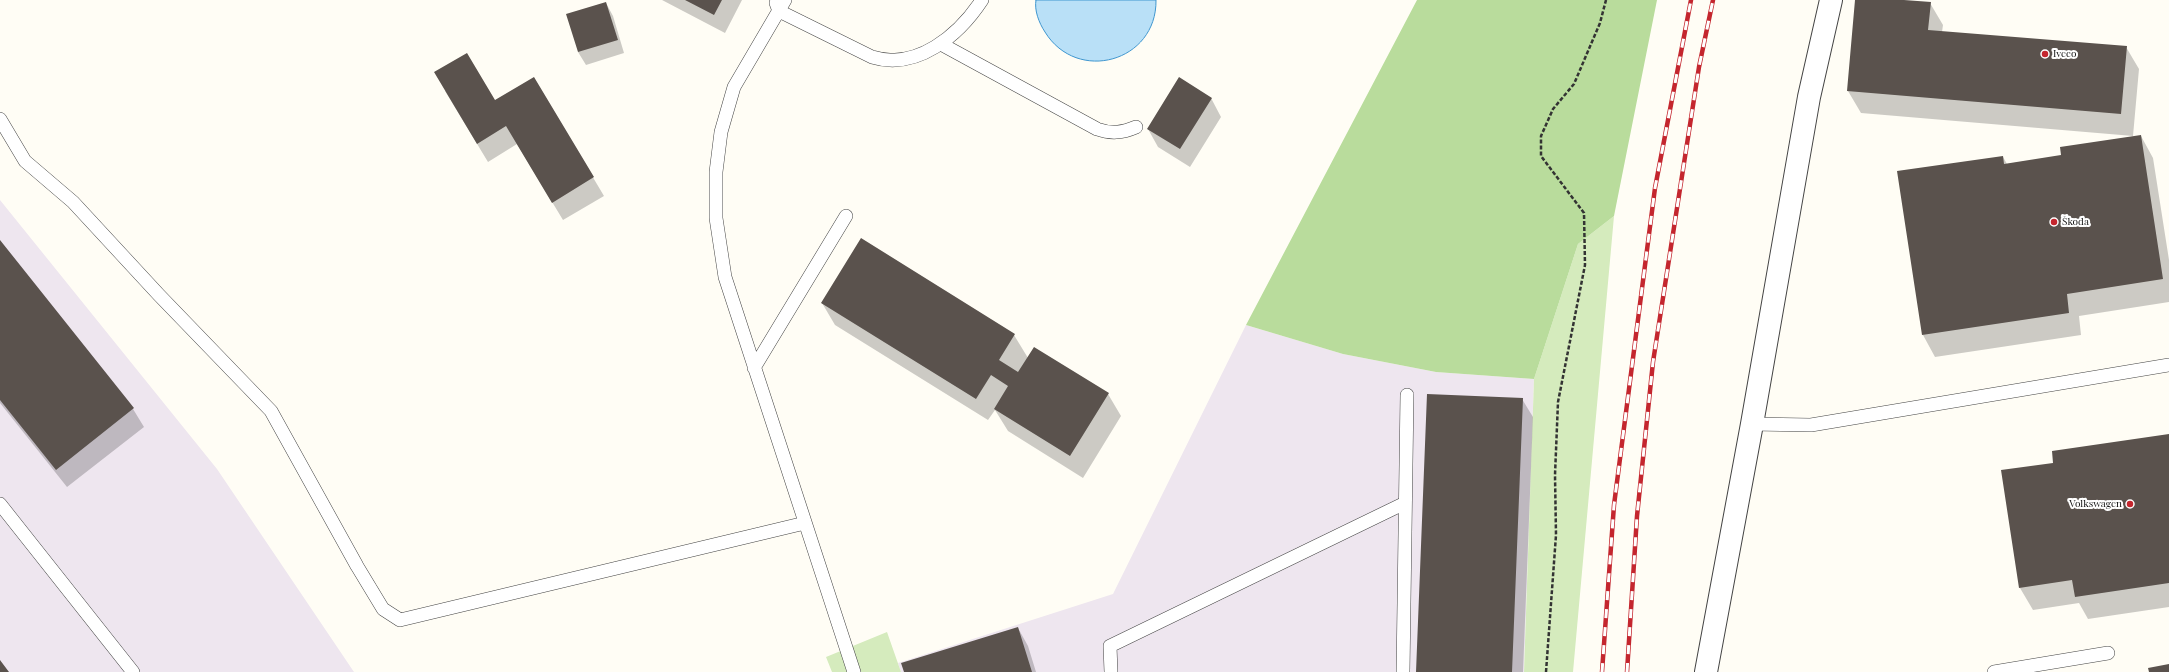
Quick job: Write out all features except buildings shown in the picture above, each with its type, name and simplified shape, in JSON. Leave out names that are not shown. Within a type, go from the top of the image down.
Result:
[{"type":"street","points":[[1706,672],[1752,424],[1809,97],[1831,0]]},
{"type":"lane","points":[[854,672],[724,277],[716,218],[716,172],[722,132],[734,87],[780,4],[872,57],[883,61],[908,59],[941,44],[961,28],[982,0]]},
{"type":"lane","points":[[941,44],[1097,130],[1110,133],[1127,131],[1136,127]]},
{"type":"lane","points":[[0,119],[25,161],[74,202],[159,295],[271,411],[379,603],[383,609],[400,620],[805,523]]},
{"type":"lane","points":[[754,368],[846,216]]},
{"type":"lane","points":[[1752,424],[1811,425],[2169,365]]},
{"type":"lane","points":[[1403,672],[1406,395]]},
{"type":"lane","points":[[1111,672],[1110,646],[1405,503]]},
{"type":"lane","points":[[0,504],[133,672]]},
{"type":"lane","points":[[1994,672],[2108,653]]},
{"type":"path","points":[[1546,672],[1556,535],[1555,475],[1558,402],[1585,265],[1584,213],[1541,156],[1540,136],[1553,109],[1574,84],[1600,22],[1606,0]]},
{"type":"shaded area","points":[[0,200],[217,469],[354,672],[0,672]]},
{"type":"shaded area","points":[[1246,325],[1343,354],[1436,372],[1534,379],[1524,672],[901,672],[898,663],[1113,594]]},
{"type":"green space","points":[[1417,0],[1657,0],[1614,216],[1578,244],[1534,379],[1436,372],[1343,354],[1246,325]]},
{"type":"green space","points":[[1614,216],[1573,672],[1524,672],[1534,379],[1578,244]]},
{"type":"green space","points":[[887,632],[901,672],[832,672],[826,657]]},
{"type":"water","points":[[1036,0],[1156,0],[1153,21],[1144,38],[1130,51],[1113,59],[1094,61],[1076,58],[1059,48],[1041,25],[1036,12]]},
{"type":"railway","points":[[1602,672],[1614,505],[1655,188],[1691,0]]},
{"type":"railway","points":[[1627,672],[1637,516],[1653,362],[1699,67],[1713,0]]},
{"type":"place","name":"Iveco","points":[[2045,54]]},
{"type":"place","name":"Škoda","points":[[2054,222]]},
{"type":"place","name":"Volkswagen","points":[[2130,504]]}]
